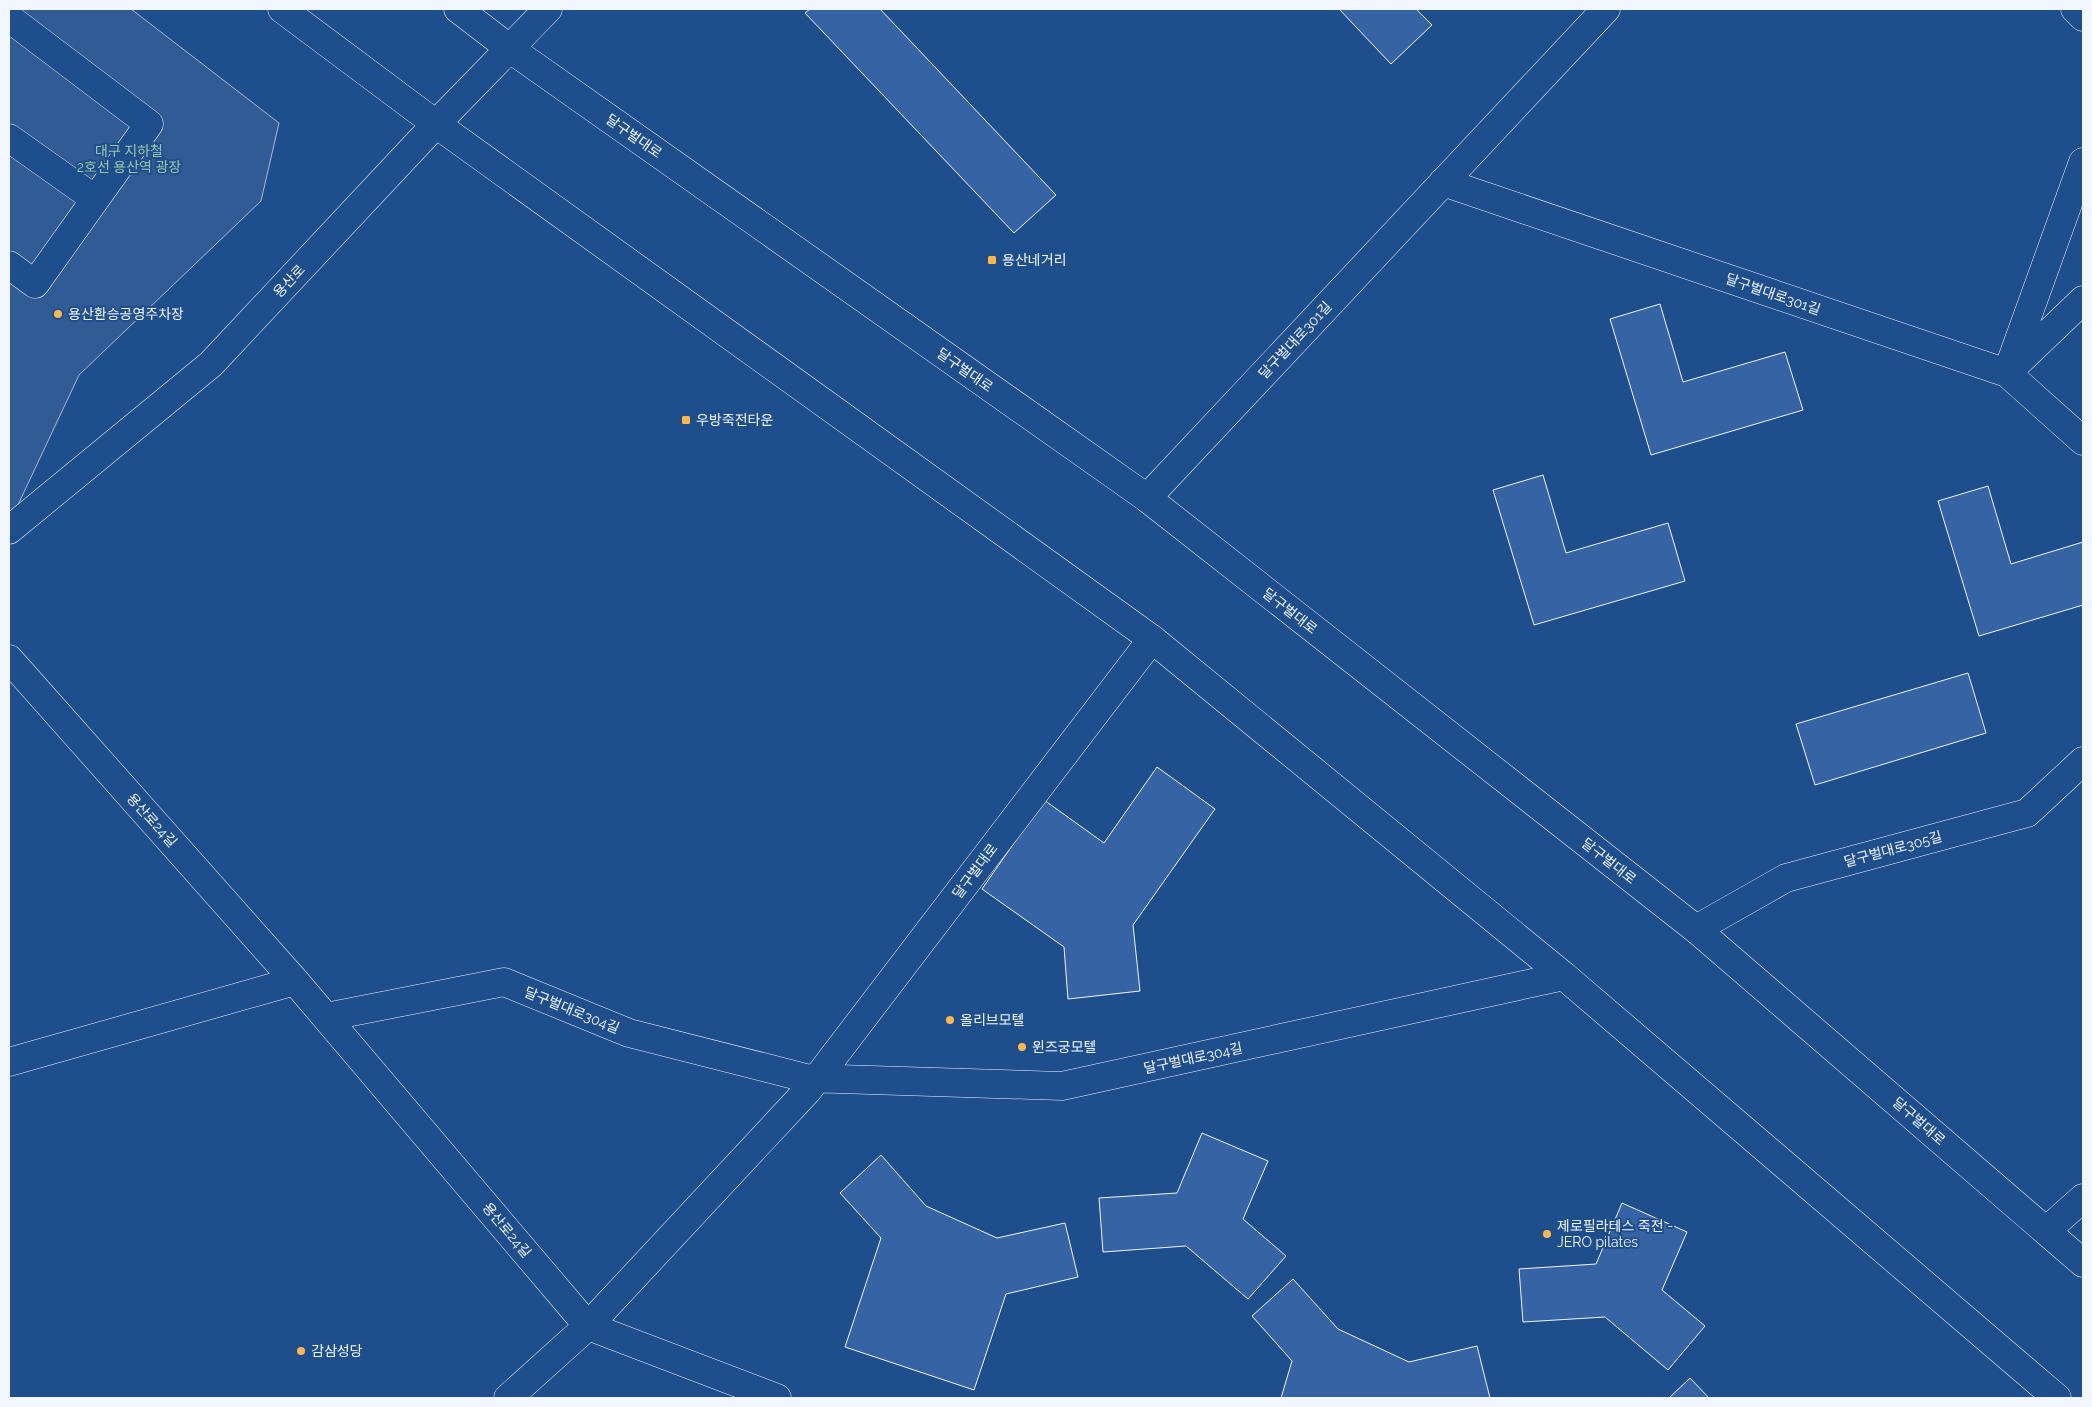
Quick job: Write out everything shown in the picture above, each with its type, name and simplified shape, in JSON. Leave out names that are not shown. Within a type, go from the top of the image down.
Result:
[{"type":"main road","points":[[282,9],[436,124],[1152,639],[1564,976],[2057,1398]]},
{"type":"main road","name":"달구벌대로","points":[[458,9],[509,48],[1147,498],[1696,930],[2047,1230],[2083,1263]]},
{"type":"main road","name":"용산로","points":[[9,530],[211,364],[436,124],[548,9]]},
{"type":"main road","name":"달구벌대로301길","points":[[1147,498],[1606,9]]},
{"type":"main road","points":[[2076,9],[2083,17]]},
{"type":"main road","points":[[9,18],[149,124],[35,284],[9,264]]},
{"type":"main road","points":[[9,138],[95,199]]},
{"type":"main road","points":[[2007,373],[2083,162]]},
{"type":"main road","name":"달구벌대로301길","points":[[1443,182],[2007,373],[2083,440]]},
{"type":"main road","points":[[2007,373],[2083,300]]},
{"type":"main road","name":"달구벌대로","points":[[816,1079],[1152,639]]},
{"type":"main road","name":"용산로24길","points":[[9,658],[295,981],[588,1326],[777,1398]]},
{"type":"main road","name":"달구벌대로305길","points":[[1696,930],[1786,878],[2027,813],[2083,761]]},
{"type":"main road","name":"달구벌대로304길","points":[[326,1017],[504,982],[629,1033],[806,1078],[1062,1086],[1564,976]]},
{"type":"main road","points":[[9,1062],[295,981]]},
{"type":"main road","points":[[508,1398],[588,1326],[816,1079]]},
{"type":"main road","points":[[2047,1230],[2083,1198]]},
{"type":"shaded area","name":"용산환승공영주차장","points":[[9,9],[131,9],[279,123],[261,201],[79,375],[9,524]]},
{"type":"building","points":[[810,9],[880,9],[1056,195],[1014,233],[805,13]]},
{"type":"building","points":[[1339,9],[1416,9],[1432,25],[1391,64]]},
{"type":"building","points":[[1660,304],[1683,382],[1785,352],[1803,410],[1651,455],[1610,319]]},
{"type":"building","points":[[1543,475],[1566,553],[1668,523],[1685,581],[1534,625],[1493,490]]},
{"type":"building","points":[[1988,486],[2011,564],[2083,542],[2083,605],[1979,636],[1938,501]]},
{"type":"building","points":[[1968,673],[1986,733],[1815,785],[1796,724]]},
{"type":"building","points":[[1157,767],[1215,809],[1133,925],[1140,991],[1068,999],[1064,947],[982,889],[1044,800],[1104,843]]},
{"type":"building","points":[[1202,1133],[1268,1161],[1243,1219],[1286,1256],[1248,1299],[1186,1246],[1103,1252],[1099,1198],[1177,1193]]},
{"type":"building","points":[[881,1155],[926,1206],[997,1238],[1065,1223],[1078,1277],[1006,1294],[974,1390],[845,1347],[881,1238],[840,1193]]},
{"type":"building","points":[[1622,1203],[1687,1232],[1662,1290],[1705,1326],[1668,1370],[1605,1317],[1523,1322],[1519,1269],[1596,1264]]},
{"type":"building","points":[[1293,1279],[1338,1329],[1409,1362],[1477,1346],[1490,1398],[1281,1398],[1292,1361],[1252,1316]]},
{"type":"building","points":[[1690,1378],[1709,1398],[1669,1398]]},
{"type":"place","name":"용산네거리","points":[[992,260]]},
{"type":"place","name":"용산환승공영주차장","points":[[58,314]]},
{"type":"place","name":"우방죽전타운","points":[[686,420]]},
{"type":"place","name":"올리브모텔","points":[[950,1020]]},
{"type":"place","name":"윈즈궁모텔","points":[[1022,1047]]},
{"type":"place","name":"제로필라테스 죽전 - JERO pilates","points":[[1547,1234]]},
{"type":"place","name":"감삼성당","points":[[301,1351]]},
{"type":"park label","name":"대구 지하철 2호선 용산역 광장","points":[[129,160]]}]
